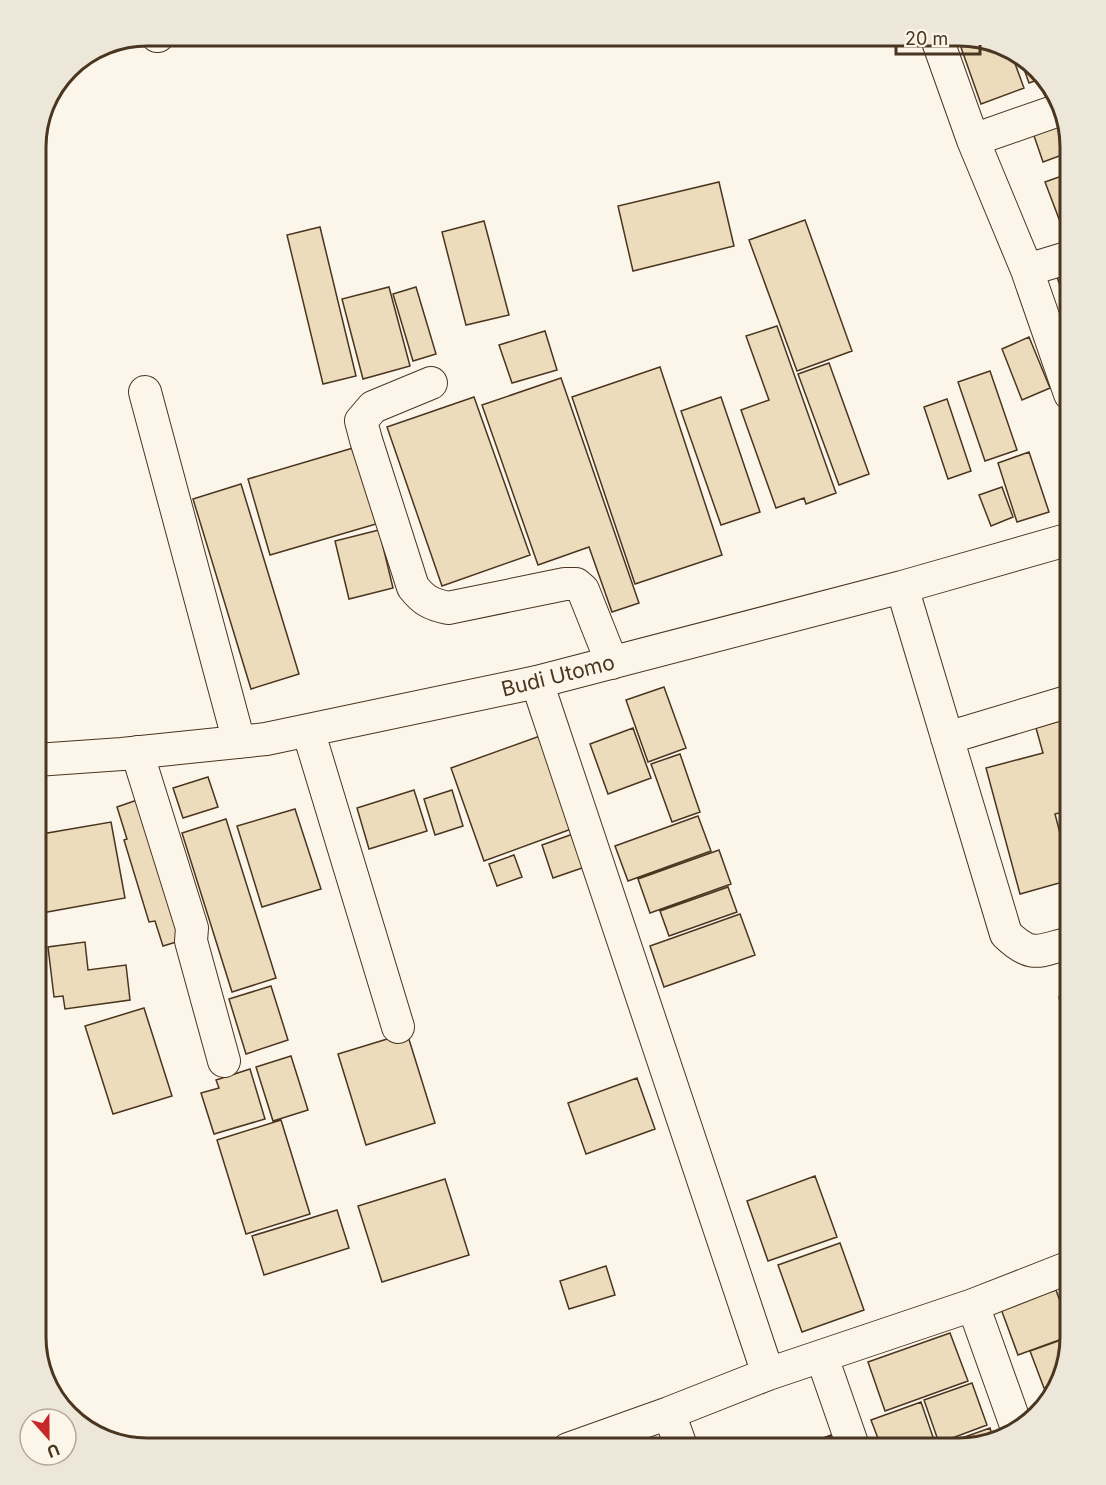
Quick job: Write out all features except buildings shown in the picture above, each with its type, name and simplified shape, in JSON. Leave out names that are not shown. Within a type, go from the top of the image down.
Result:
[{"type":"street","points":[[940,47],[973,140],[1027,270],[1060,365]]},
{"type":"street","points":[[973,140],[1053,112]]},
{"type":"street","points":[[1027,270],[1060,260]]},
{"type":"street","points":[[431,383],[373,407],[361,421],[413,587],[422,599],[448,608],[565,584],[576,584],[583,590],[612,663]]},
{"type":"street","points":[[145,392],[239,742]]},
{"type":"street","name":"Budi Utomo","points":[[46,759],[266,739],[537,682],[902,587],[1060,541]]},
{"type":"street","points":[[902,587],[1006,934],[1019,946],[1034,952],[1060,946]]},
{"type":"street","points":[[537,682],[768,1374]]},
{"type":"street","points":[[947,738],[1060,705]]},
{"type":"street","points":[[308,730],[398,1027]]},
{"type":"street","points":[[137,752],[192,928],[191,941],[224,1061]]},
{"type":"street","points":[[599,1438],[768,1374],[973,1305],[1060,1271]]},
{"type":"street","points":[[973,1305],[1014,1421]]},
{"type":"street","points":[[822,1357],[850,1438]]},
{"type":"street","points":[[669,1413],[678,1438]]}]
